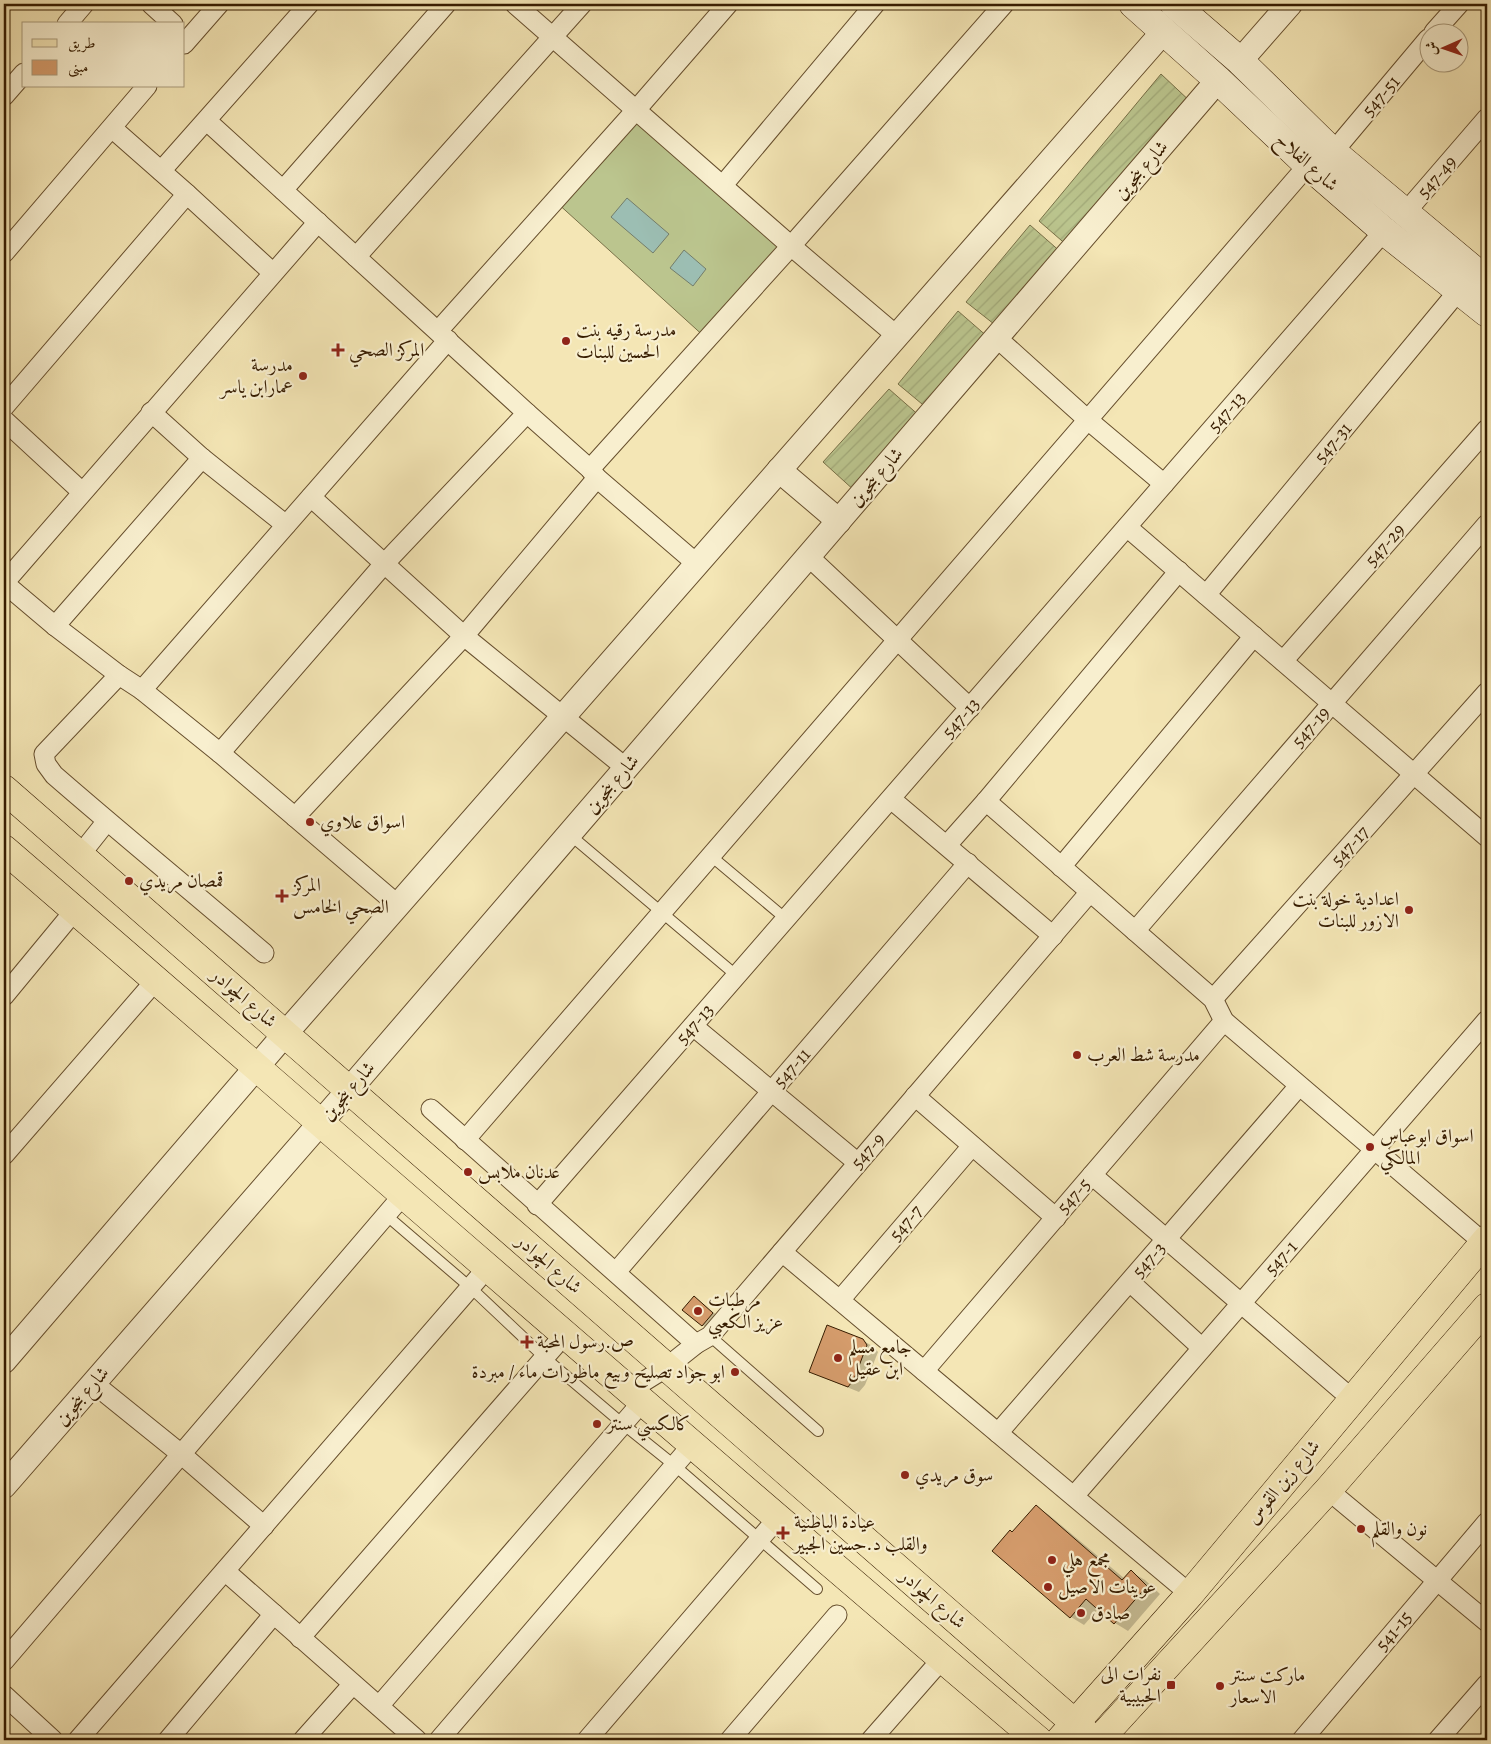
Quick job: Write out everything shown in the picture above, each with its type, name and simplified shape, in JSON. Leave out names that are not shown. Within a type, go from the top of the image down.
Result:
[{"type":"main road","name":"شارع الفلاح","points":[[1133,4],[1218,80],[1308,165],[1384,231],[1487,313]]},
{"type":"main road","name":"شارع الفلاح","points":[[1181,6],[1333,152],[1487,280]]},
{"type":"main road","name":"شارع الچوادر","points":[[4,789],[667,1367],[1076,1735]]},
{"type":"main road","points":[[4,849],[636,1395],[683,1455],[777,1519],[1038,1740]]},
{"type":"main road","name":"شارع زين القوس","points":[[1076,1735],[1190,1594],[1485,1241]]},
{"type":"main road","name":"شارع زين القوس","points":[[1099,1740],[1328,1490],[1487,1307]]},
{"type":"street","points":[[69,22],[84,4]]},
{"type":"street","points":[[151,4],[171,22]]},
{"type":"street","points":[[185,39],[218,4]]},
{"type":"street","points":[[161,171],[309,4]]},
{"type":"street","points":[[283,190],[446,4]]},
{"type":"street","points":[[515,4],[791,246],[897,336]]},
{"type":"street","points":[[356,257],[582,4]]},
{"type":"street","points":[[142,690],[311,497],[443,336],[728,4]]},
{"type":"street","points":[[723,185],[875,4]]},
{"type":"street","points":[[295,818],[464,636],[594,473],[1004,4]]},
{"type":"street","points":[[1240,61],[1290,4]]},
{"type":"street","points":[[1443,22],[1459,4]]},
{"type":"street","points":[[4,1361],[256,1067],[1164,31]]},
{"type":"street","name":"547-51","points":[[1333,152],[1418,52]]},
{"type":"street","points":[[4,96],[22,75]]},
{"type":"street","name":"شارع بنجوين","points":[[4,1486],[349,1090],[1218,80]]},
{"type":"street","points":[[4,253],[145,88]]},
{"type":"street","name":"547-49","points":[[1406,213],[1487,118]]},
{"type":"street","points":[[207,121],[527,413],[697,564]]},
{"type":"street","points":[[112,128],[273,273]]},
{"type":"street","points":[[465,1140],[1308,165]]},
{"type":"street","points":[[4,407],[187,194]]},
{"type":"street","points":[[318,222],[4,583],[55,626],[142,690],[220,753],[398,905]]},
{"type":"street","name":"547-13","points":[[538,1205],[1384,231]]},
{"type":"street","name":"547-31","points":[[1206,595],[1459,290]]},
{"type":"street","points":[[996,338],[1088,420],[1164,484]]},
{"type":"street","points":[[151,412],[202,458],[286,525]]},
{"type":"street","points":[[220,753],[384,564],[527,413]]},
{"type":"street","points":[[4,420],[82,492]]},
{"type":"street","name":"547-29","points":[[1283,661],[1487,429]]},
{"type":"street","points":[[55,626],[202,458]]},
{"type":"street","points":[[779,470],[839,521]]},
{"type":"street","points":[[311,497],[464,636],[626,768]]},
{"type":"street","name":"547-19","points":[[1135,931],[1487,524]]},
{"type":"street","points":[[1127,527],[1487,837]]},
{"type":"street","points":[[808,556],[970,708]]},
{"type":"street","points":[[946,845],[986,801],[1179,571]]},
{"type":"street","points":[[1062,867],[1254,636]]},
{"type":"street","points":[[119,674],[44,754],[46,764],[54,775],[107,821],[264,953]]},
{"type":"street","name":"547-17","points":[[1213,999],[1487,692]]},
{"type":"street","points":[[891,799],[1053,936]]},
{"type":"street","points":[[986,801],[1213,999],[1224,1021],[1374,1150],[1485,1241]]},
{"type":"street","points":[[80,855],[107,821]]},
{"type":"street","name":"547-11","points":[[616,1272],[968,863]]},
{"type":"street","name":"547-9","points":[[378,1706],[623,1424],[636,1395],[667,1367],[703,1340],[782,1252],[1090,892]]},
{"type":"street","points":[[4,996],[75,910]]},
{"type":"street","points":[[4,1155],[156,980]]},
{"type":"street","name":"547-1","points":[[1074,1496],[1487,1020]]},
{"type":"street","name":"547-5","points":[[924,1371],[1224,1021]]},
{"type":"street","points":[[693,1026],[858,1163]]},
{"type":"street","name":"547-3","points":[[998,1433],[1299,1086]]},
{"type":"street","points":[[915,1096],[1056,1218]]},
{"type":"street","points":[[431,1110],[616,1272],[703,1340]]},
{"type":"street","name":"547-7","points":[[840,1300],[972,1146]]},
{"type":"street","points":[[1092,1175],[1352,1400]]},
{"type":"street","points":[[4,1661],[404,1194]]},
{"type":"street","points":[[782,1252],[1190,1594]]},
{"type":"street","points":[[78,1740],[488,1267]]},
{"type":"street","points":[[1130,1282],[1202,1348]]},
{"type":"street","points":[[300,1638],[565,1334]]},
{"type":"street","points":[[93,1383],[181,1454],[264,1526]]},
{"type":"street","points":[[439,1740],[683,1455]]},
{"type":"street","points":[[1328,1490],[1487,1622]]},
{"type":"street","points":[[587,1740],[777,1519]]},
{"type":"street","name":"541-15","points":[[1302,1740],[1436,1580],[1487,1523]]},
{"type":"street","points":[[225,1571],[417,1740]]},
{"type":"street","points":[[168,1740],[274,1614]]},
{"type":"street","points":[[730,1740],[837,1615]]},
{"type":"street","points":[[872,1740],[942,1659]]},
{"type":"street","points":[[303,1740],[353,1684]]},
{"type":"street","points":[[4,1695],[53,1740]]},
{"type":"street","points":[[1438,1740],[1483,1696]]},
{"type":"lane","points":[[569,834],[737,976]]},
{"type":"lane","points":[[711,856],[786,919]]},
{"type":"lane","points":[[386,1215],[470,1288],[544,1357],[623,1424],[683,1455],[759,1540],[817,1589]]},
{"type":"lane","points":[[703,1340],[818,1431]]},
{"type":"green space","points":[[1161,74],[1194,105],[1069,247],[1039,221]]},
{"type":"green space","points":[[636,110],[791,246],[707,339],[555,201]]},
{"type":"green space","points":[[1030,225],[1063,254],[999,328],[966,302]]},
{"type":"green space","points":[[958,311],[989,338],[928,409],[898,384]]},
{"type":"green space","points":[[889,389],[922,418],[856,492],[823,462]]},
{"type":"water","points":[[627,198],[669,234],[653,253],[611,217]]},
{"type":"water","points":[[684,250],[706,269],[693,286],[670,268]]},
{"type":"building","name":"مرطبات عزيز الكعبي","points":[[694,1296],[713,1313],[702,1326],[682,1310]]},
{"type":"building","name":"جامع مسلم ابن عقيل","points":[[827,1325],[863,1339],[867,1345],[854,1379],[848,1387],[809,1372]]},
{"type":"building","name":"مجمع هلي","points":[[1036,1505],[1122,1580],[1131,1570],[1147,1586],[1114,1624],[1086,1599],[1070,1618],[992,1551],[1010,1530],[1012,1532]]},
{"type":"place","name":"مدرسة رقيه بنت الحسين للبنات","points":[[566,341]]},
{"type":"place","name":"المركز الصحي","points":[[338,350]]},
{"type":"place","name":"مدرسة عمارابن ياسر","points":[[303,376]]},
{"type":"place","name":"اسواق علاوي","points":[[310,822]]},
{"type":"place","name":"قمصان مريدي","points":[[129,881]]},
{"type":"place","name":"المركز الصحي الخامس","points":[[282,896]]},
{"type":"place","name":"اعدادية خولة بنت الازور للبنات","points":[[1409,910]]},
{"type":"place","name":"مدرسة شط العرب","points":[[1077,1055]]},
{"type":"place","name":"اسواق ابوعباس المالكي","points":[[1370,1147]]},
{"type":"place","name":"عدنان ملابس","points":[[468,1172]]},
{"type":"place","name":"مرطبات عزيز الكعبي","points":[[698,1311]]},
{"type":"place","name":"ص.رسول المحبة","points":[[527,1342]]},
{"type":"place","name":"جامع مسلم ابن عقيل","points":[[838,1358]]},
{"type":"place","name":"ابو جواد تصليح وبيع ماطورات ماء / مبردة","points":[[735,1372]]},
{"type":"place","name":"كالكسي سنتر","points":[[597,1424]]},
{"type":"place","name":"سوق مريدي","points":[[905,1475]]},
{"type":"place","name":"نون والقلم","points":[[1361,1529]]},
{"type":"place","name":"عيادة الباطنية والقلب د.حسين الجبير","points":[[783,1533]]},
{"type":"place","name":"مجمع هلي","points":[[1052,1560]]},
{"type":"place","name":"عوينات الاصيل","points":[[1048,1587]]},
{"type":"place","name":"صادق","points":[[1081,1613]]},
{"type":"place","name":"نفرات الى الحبيبية","points":[[1171,1685]]},
{"type":"place","name":"ماركت سنتر الاسعار","points":[[1220,1686]]}]
